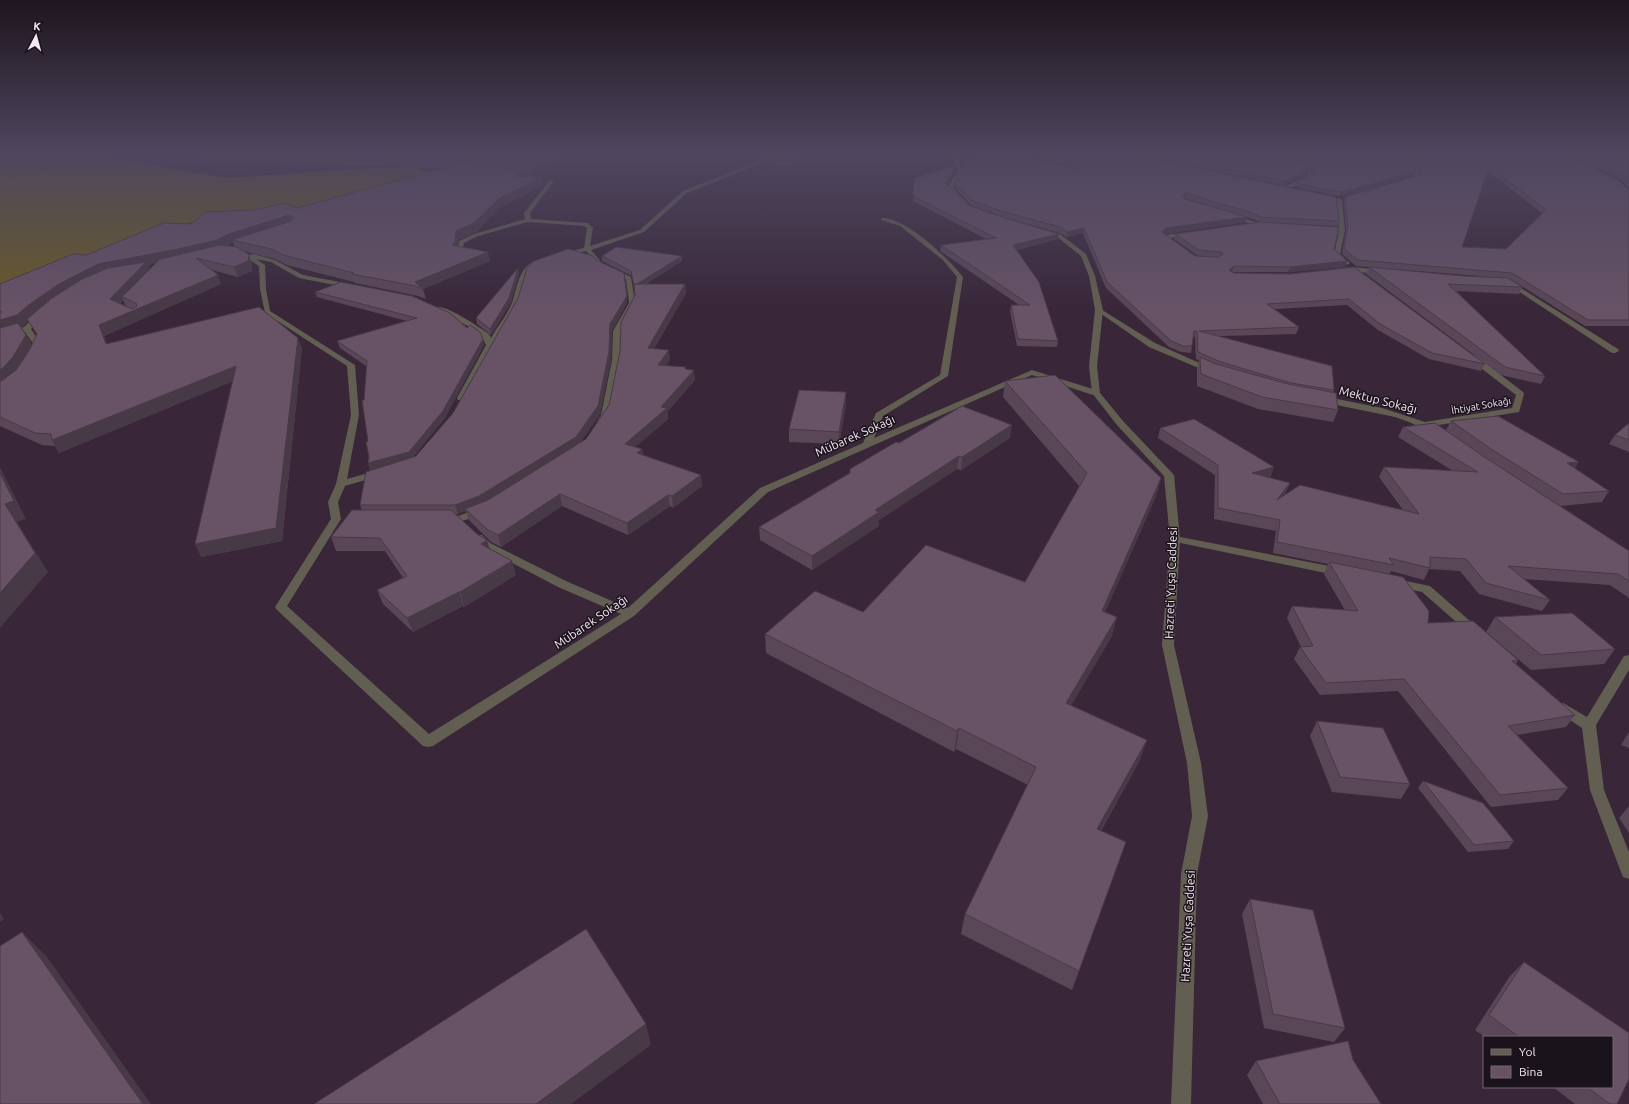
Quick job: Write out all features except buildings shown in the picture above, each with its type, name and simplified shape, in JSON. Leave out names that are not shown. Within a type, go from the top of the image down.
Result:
[{"type":"street","points":[[528,220],[527,213],[531,207]]},
{"type":"street","points":[[457,406],[490,345],[515,304],[524,273],[533,264],[565,253],[587,249],[642,231],[669,207]]},
{"type":"street","points":[[968,207],[974,209]]},
{"type":"street","points":[[1338,207],[1339,230],[1337,255],[1366,278]]},
{"type":"street","points":[[1229,215],[1258,224]]},
{"type":"street","points":[[867,444],[879,415],[944,376],[960,278],[945,259],[902,226],[883,219]]},
{"type":"street","points":[[460,253],[461,242],[476,235],[528,220],[586,224],[590,228],[587,249],[600,264],[628,278],[632,303],[617,331],[616,360],[605,415],[598,426]]},
{"type":"street","points":[[1244,226],[1266,224]]},
{"type":"street","points":[[1037,229],[1058,235],[1084,255],[1092,276],[1099,310],[1093,366],[1096,392]]},
{"type":"street","points":[[1178,246],[1165,237],[1197,233]]},
{"type":"street","points":[[230,252],[243,253],[273,261],[301,277],[354,286]]},
{"type":"street","points":[[243,253],[262,265],[263,313],[351,365],[355,415],[341,484],[385,471]]},
{"type":"street","points":[[1334,271],[1353,269],[1385,273]]},
{"type":"street","points":[[1499,281],[1507,281],[1615,351]]},
{"type":"street","points":[[429,304],[463,320],[486,336],[490,345]]},
{"type":"street","points":[[0,336],[27,329],[50,308]]},
{"type":"street","points":[[1099,310],[1152,345],[1223,374]]},
{"type":"street","points":[[27,329],[38,345],[32,359]]},
{"type":"street","name":"İhtiyat Sokağı","points":[[1426,424],[1516,410],[1520,394],[1466,352]]},
{"type":"street","name":"Mübarek Sokağı","points":[[341,484],[333,502],[340,519],[281,607],[428,742],[630,613],[764,490],[1032,372],[1096,392]]},
{"type":"street","name":"Hazreti Yuşa Caddesi","points":[[1096,392],[1120,423],[1169,475],[1175,539],[1168,646],[1194,763],[1200,816],[1189,874],[1181,1104]]},
{"type":"street","name":"Mektup Sokağı","points":[[1316,398],[1367,407],[1426,424],[1445,437]]},
{"type":"street","points":[[436,519],[459,519],[486,508]]},
{"type":"street","points":[[459,519],[486,545],[562,584],[630,613]]},
{"type":"street","points":[[1175,539],[1355,575]]},
{"type":"street","points":[[1387,581],[1426,589],[1485,640]]},
{"type":"street","points":[[1629,659],[1589,725],[1597,790],[1629,872]]},
{"type":"street","points":[[1556,702],[1589,725]]},
{"type":"shaded area","points":[[0,207],[333,207],[316,211],[214,218],[175,226],[0,292]]}]
